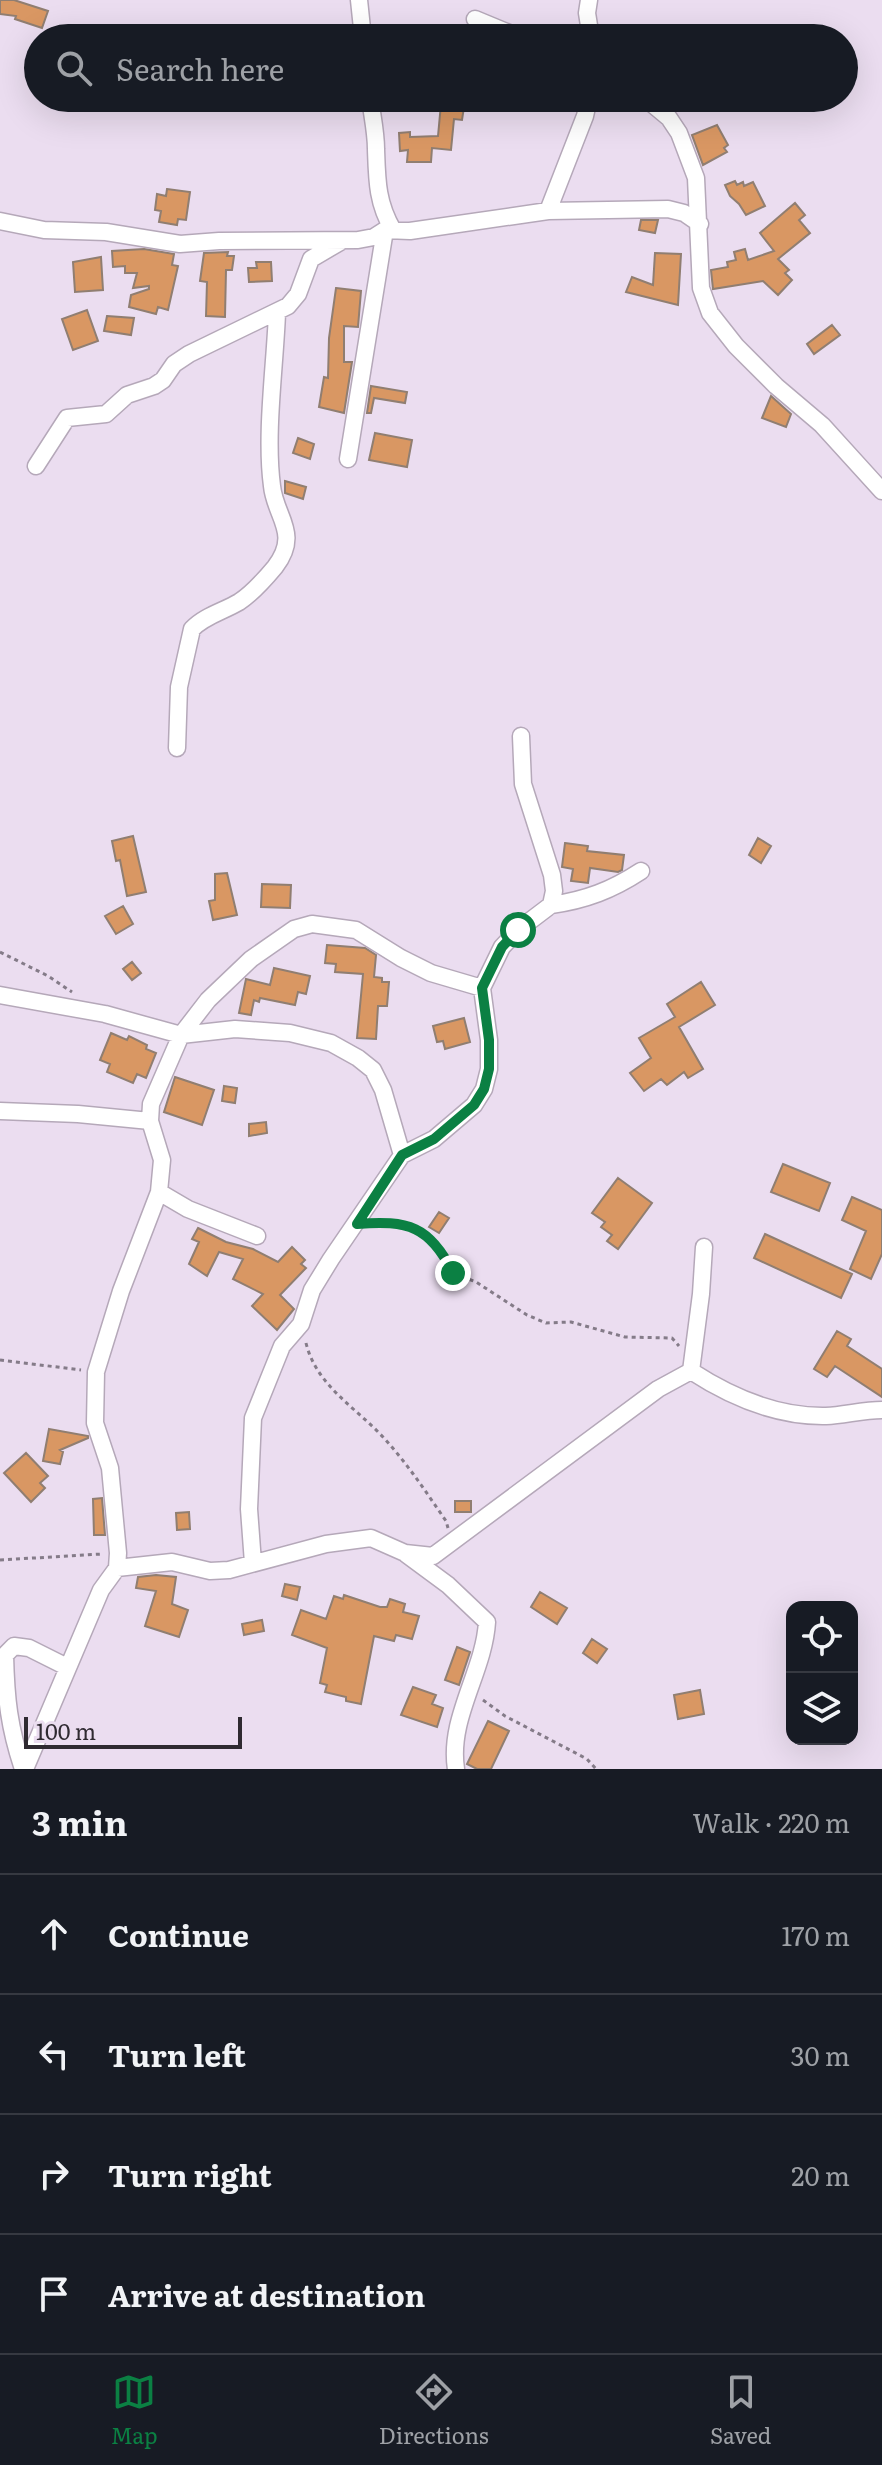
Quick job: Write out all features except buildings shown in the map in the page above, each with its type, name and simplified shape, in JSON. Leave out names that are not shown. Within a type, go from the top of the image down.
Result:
[{"type":"street","points":[[359,0],[362,24]]},
{"type":"street","points":[[588,6],[603,0]]},
{"type":"street","points":[[475,19],[487,24]]},
{"type":"street","points":[[348,459],[389,230],[377,189],[372,112]]},
{"type":"street","points":[[548,211],[586,112]]},
{"type":"street","points":[[662,112],[679,133],[696,178],[701,288],[710,313],[736,346],[822,425],[881,489]]},
{"type":"street","points":[[0,221],[44,230],[106,232],[180,244],[345,240],[374,237],[389,230],[410,231],[548,211],[668,209],[684,213],[700,224]]},
{"type":"street","points":[[36,466],[67,418],[106,414],[127,395],[163,380],[174,364],[189,354],[288,306],[298,294],[311,259],[345,240]]},
{"type":"street","points":[[177,748],[179,687],[192,629],[197,623],[241,601],[256,588],[277,564],[287,534],[285,519],[272,489],[277,313]]},
{"type":"street","points":[[521,736],[523,784],[552,875],[554,891],[551,905]]},
{"type":"street","points":[[253,1563],[249,1509],[253,1418],[282,1346],[301,1324],[312,1290],[402,1155],[434,1139],[474,1105],[484,1089],[489,1069],[489,1040],[482,988],[502,947],[518,930],[551,905],[586,900],[617,887],[641,871]]},
{"type":"street","points":[[24,1769],[101,1590],[117,1560],[110,1468],[95,1423],[96,1372],[121,1291],[159,1192],[162,1160],[150,1121],[151,1104],[181,1035],[208,1000],[251,959],[294,929],[312,924],[356,930],[431,973],[482,988]]},
{"type":"street","points":[[0,995],[105,1014],[181,1035],[235,1029],[290,1033],[331,1043],[373,1070],[383,1090],[402,1155]]},
{"type":"street","points":[[0,1111],[150,1121]]},
{"type":"street","points":[[159,1192],[188,1209],[257,1236]]},
{"type":"street","points":[[691,1371],[704,1247]]},
{"type":"street","points":[[691,1371],[716,1387],[765,1408],[824,1416],[882,1410]]},
{"type":"street","points":[[405,1553],[433,1556],[658,1389],[691,1371]]},
{"type":"street","points":[[117,1560],[172,1562],[210,1571],[229,1570],[326,1544],[371,1538],[405,1553],[448,1585],[487,1622],[486,1643],[460,1718],[453,1752],[456,1769]]},
{"type":"street","points":[[24,1769],[11,1732],[6,1705],[5,1655],[14,1646],[29,1648],[67,1667]]},
{"type":"path","points":[[0,952],[48,976],[82,999]]},
{"type":"path","points":[[357,1224],[384,1222],[411,1226],[425,1232],[444,1255],[453,1273],[476,1282],[527,1315],[546,1323],[571,1322],[625,1337],[672,1338],[683,1351],[691,1371]]},
{"type":"path","points":[[301,1324],[309,1357],[318,1374],[383,1437],[414,1475],[446,1521],[451,1542]]},
{"type":"path","points":[[0,1360],[96,1372]]},
{"type":"path","points":[[0,1560],[117,1560]]},
{"type":"path","points":[[470,1690],[505,1716],[587,1759],[596,1769]]},
{"type":"route","points":[[453,1273],[444,1255],[425,1232],[411,1226],[384,1222],[357,1224],[402,1155],[434,1139],[474,1105],[484,1089],[489,1069],[489,1040],[482,988],[502,947],[518,930]]}]
